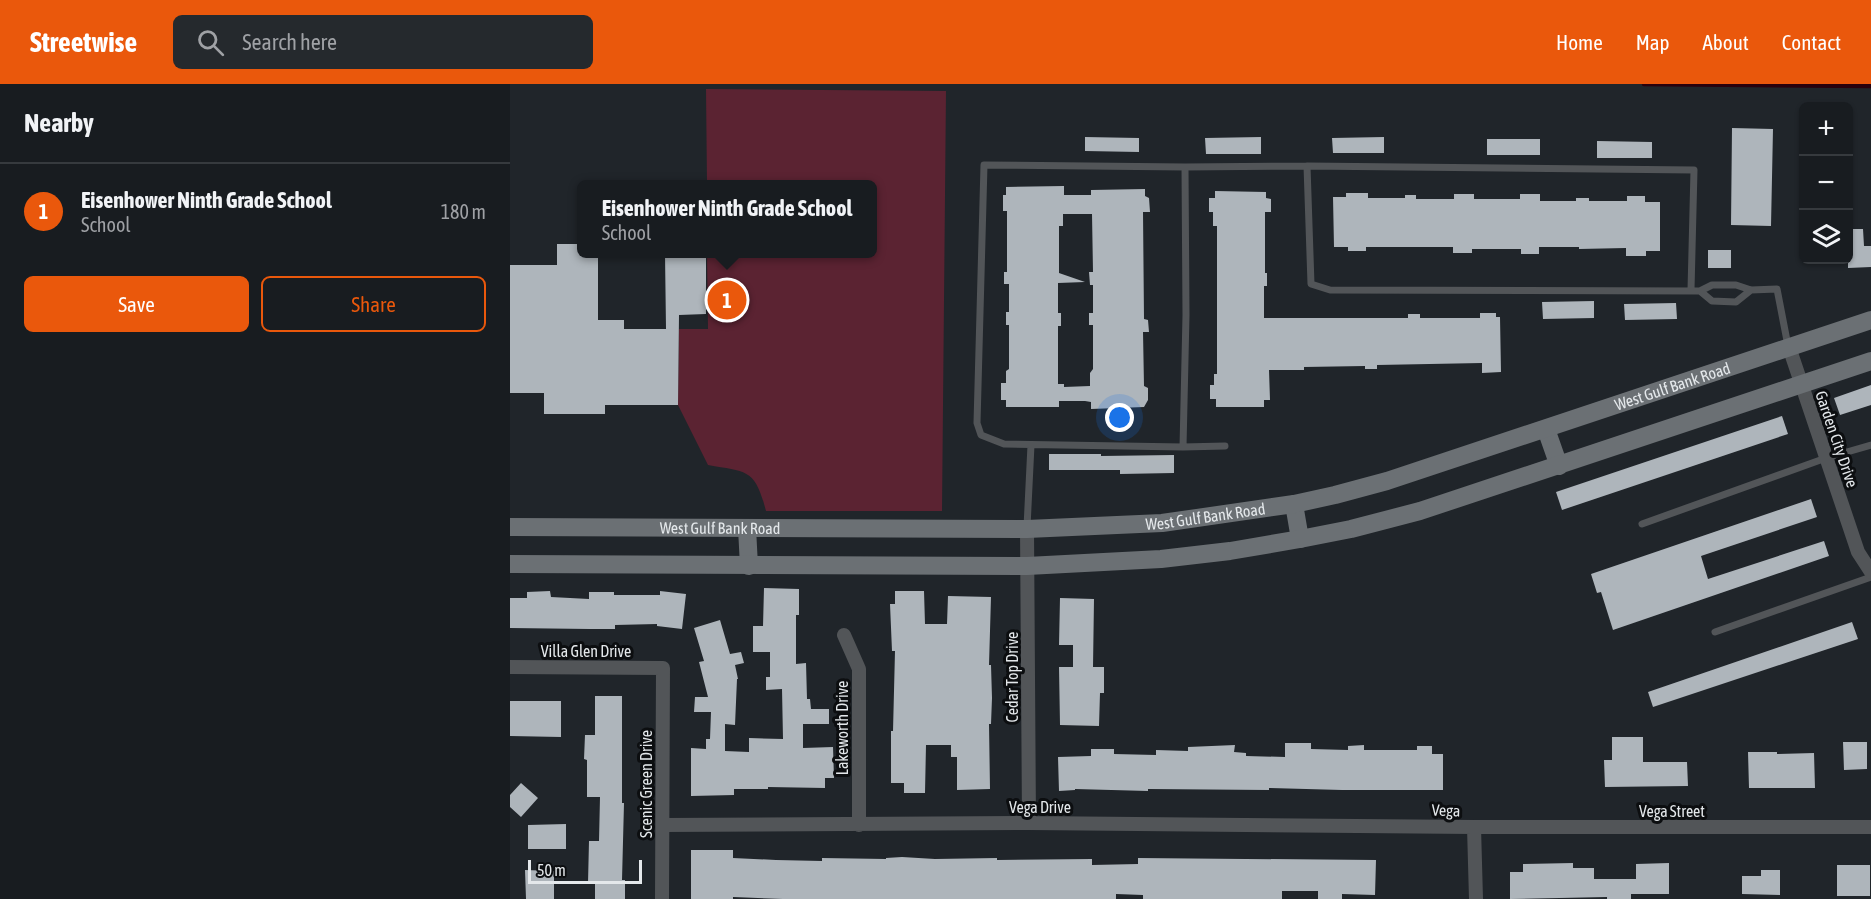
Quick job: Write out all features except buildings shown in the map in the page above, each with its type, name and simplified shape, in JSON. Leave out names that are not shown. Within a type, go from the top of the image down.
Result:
[{"type":"main road","name":"West Gulf Bank Road","points":[[510,527],[1027,530],[1162,523],[1294,504],[1387,481],[1871,320]]},
{"type":"main road","points":[[510,564],[1028,566],[1161,559],[1230,551],[1351,530],[1420,511],[1871,360]]},
{"type":"main road","points":[[1546,429],[1559,466]]},
{"type":"main road","points":[[1294,504],[1300,539]]},
{"type":"main road","points":[[747,528],[748,566]]},
{"type":"street","name":"Garden City Drive","points":[[1789,347],[1858,552],[1871,572]]},
{"type":"street","name":"Cedar Top Drive","points":[[1027,530],[1029,823]]},
{"type":"street","name":"Lakeworth Drive","points":[[844,635],[858,669],[859,825]]},
{"type":"street","name":"Villa Glen Drive","points":[[510,667],[663,669]]},
{"type":"street","name":"Scenic Green Drive","points":[[662,899],[663,669]]},
{"type":"street","name":"Vega Drive","points":[[663,825],[1029,823],[1417,826]]},
{"type":"street","name":"Vega","points":[[1417,826],[1474,827]]},
{"type":"street","name":"Vega Street","points":[[1474,827],[1871,827]]},
{"type":"street","points":[[1474,827],[1476,899]]},
{"type":"lane","points":[[1225,446],[1004,444],[981,435],[977,423],[984,165],[1694,170],[1691,290]]},
{"type":"lane","points":[[1307,166],[1311,284],[1330,290],[1700,291],[1712,285],[1736,285],[1751,290],[1777,289],[1789,347]]},
{"type":"lane","points":[[1184,447],[1185,167]]},
{"type":"lane","points":[[1700,291],[1712,301],[1736,302],[1751,290]]},
{"type":"lane","points":[[1027,530],[1030,445]]},
{"type":"lane","points":[[1642,524],[1826,458],[1871,445]]},
{"type":"lane","points":[[1715,632],[1871,577]]},
{"type":"shaded area","points":[[706,89],[946,91],[942,511],[766,511],[758,487],[748,475],[732,469],[708,465],[678,405],[679,329],[708,329],[707,258],[877,258],[877,180],[707,180]]},
{"type":"waterway","points":[[1644,84],[1871,86]]},
{"type":"place","name":"Eisenhower Ninth Grade School","points":[[727,300]]}]
